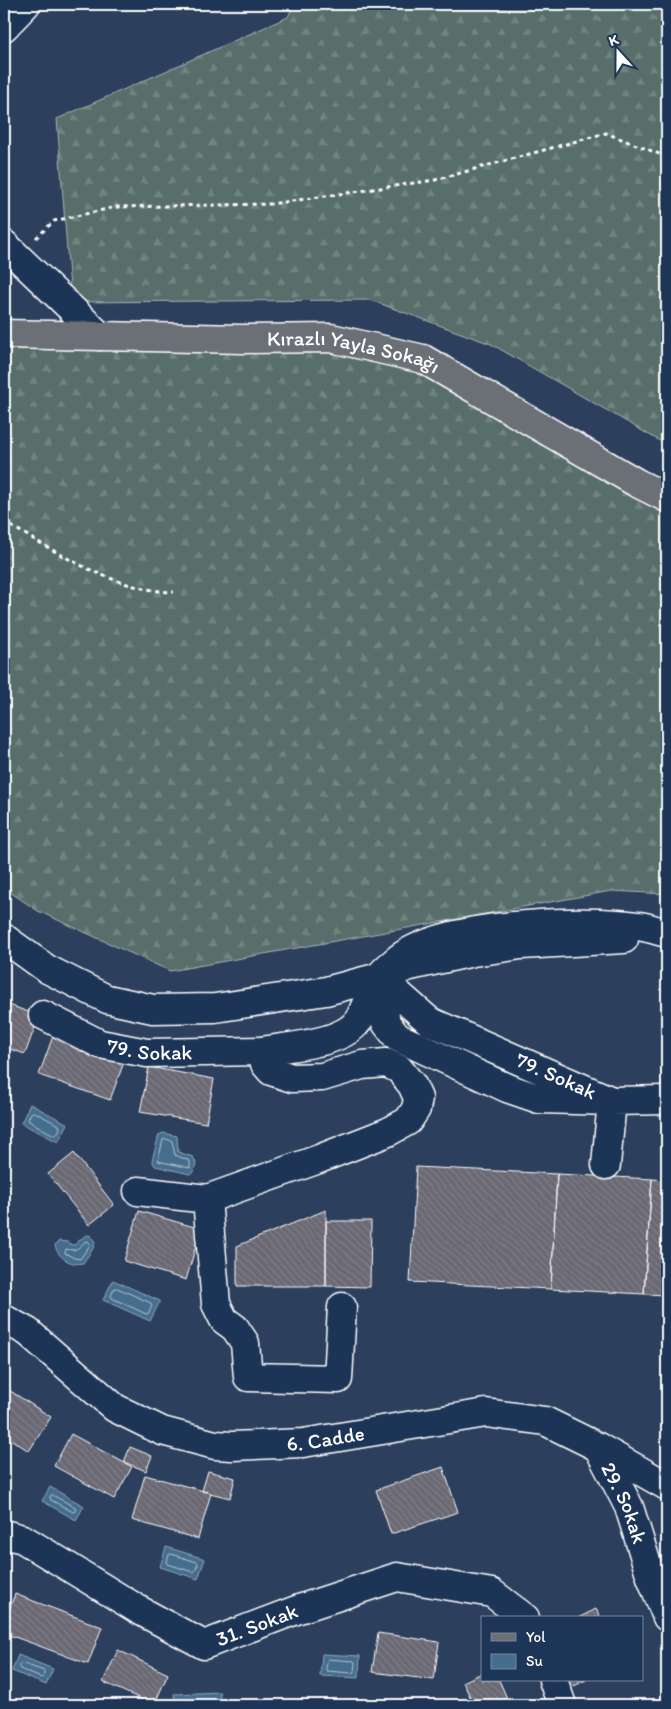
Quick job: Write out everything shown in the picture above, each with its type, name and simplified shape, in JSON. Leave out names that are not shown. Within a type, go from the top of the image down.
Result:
[{"type":"main road","name":"Kırazlı Yayla Sokağı","points":[[4,334],[243,339],[331,338],[423,359],[628,478],[667,498]]},
{"type":"street","points":[[4,27],[26,4]]},
{"type":"street","points":[[10,250],[100,336]]},
{"type":"street","points":[[4,938],[47,969],[107,999],[153,1009],[215,1008],[326,991],[378,977],[411,949],[441,939],[482,931],[529,925],[583,922],[639,926],[667,935]]},
{"type":"street","name":"79. Sokak","points":[[43,1015],[100,1044],[147,1053],[263,1051],[330,1039],[348,1031],[359,1020],[378,977]]},
{"type":"street","name":"79. Sokak","points":[[378,977],[429,1021],[612,1101]]},
{"type":"street","name":"79. Sokak","points":[[378,977],[386,1024],[397,1037],[507,1088],[539,1099],[612,1101]]},
{"type":"street","points":[[138,1191],[208,1199],[319,1160],[388,1132],[408,1121],[416,1109],[418,1098],[412,1085],[399,1069],[386,1063],[362,1066],[322,1077],[292,1078],[271,1071],[265,1064],[263,1051]]},
{"type":"street","points":[[522,1093],[534,1066]]},
{"type":"street","points":[[606,1165],[612,1101],[667,1100]]},
{"type":"street","points":[[208,1199],[216,1304],[224,1320],[235,1328],[245,1343],[248,1377],[338,1379],[342,1308]]},
{"type":"street","name":"6. Cadde","points":[[4,1319],[28,1332],[115,1408],[162,1431],[215,1445],[303,1443],[486,1413],[545,1421],[598,1447],[667,1486]]},
{"type":"street","name":"29. Sokak","points":[[598,1447],[629,1507],[651,1577],[667,1618]]},
{"type":"street","name":"31. Sokak","points":[[4,1534],[23,1540],[139,1610],[204,1645],[299,1609],[398,1577],[492,1593],[522,1616]]},
{"type":"street","points":[[554,1682],[562,1705]]},
{"type":"path","points":[[10,250],[54,221],[116,207],[271,204],[435,180],[606,133],[667,157]]},
{"type":"path","points":[[4,522],[93,572],[153,591],[174,592]]},
{"type":"green space","points":[[294,4],[667,4],[667,445],[491,344],[370,300],[71,302],[57,119],[288,17]]},
{"type":"green space","points":[[4,331],[431,352],[667,486],[667,894],[611,891],[170,971],[38,911],[4,888]]},
{"type":"water","points":[[30,1104],[68,1124],[58,1142],[21,1123]]},
{"type":"water","points":[[163,1133],[177,1136],[178,1152],[193,1157],[196,1163],[194,1172],[190,1174],[155,1166],[152,1160],[159,1135]]},
{"type":"water","points":[[87,1235],[91,1236],[95,1242],[94,1247],[83,1263],[78,1264],[65,1260],[56,1249],[55,1245],[59,1241],[72,1245],[77,1244],[79,1240]]},
{"type":"water","points":[[113,1280],[160,1301],[150,1321],[103,1300]]},
{"type":"water","points":[[50,1487],[84,1506],[76,1520],[42,1501]]},
{"type":"water","points":[[166,1547],[205,1559],[198,1579],[160,1567]]},
{"type":"water","points":[[322,1654],[360,1656],[359,1678],[320,1676]]},
{"type":"water","points":[[18,1655],[53,1669],[46,1685],[12,1671]]},
{"type":"water","points":[[220,1692],[220,1705],[175,1705],[174,1694]]},
{"type":"building","points":[[4,1003],[39,1016],[25,1054],[4,1047]]},
{"type":"building","points":[[53,1036],[124,1062],[110,1100],[39,1075]]},
{"type":"building","points":[[149,1067],[214,1079],[206,1123],[140,1112]]},
{"type":"building","points":[[74,1153],[114,1205],[89,1225],[48,1174]]},
{"type":"building","points":[[416,1167],[557,1174],[551,1289],[410,1282]]},
{"type":"building","points":[[557,1174],[652,1179],[644,1294],[551,1289]]},
{"type":"building","points":[[652,1179],[667,1180],[667,1295],[644,1294]]},
{"type":"building","points":[[326,1210],[326,1286],[237,1286],[237,1246]]},
{"type":"building","points":[[139,1211],[201,1229],[186,1280],[124,1261]]},
{"type":"building","points":[[326,1221],[371,1221],[370,1287],[326,1286]]},
{"type":"building","points":[[4,1387],[51,1417],[29,1451],[4,1435]]},
{"type":"building","points":[[71,1434],[132,1467],[114,1499],[54,1466]]},
{"type":"building","points":[[130,1447],[152,1456],[146,1471],[124,1462]]},
{"type":"building","points":[[443,1467],[458,1512],[391,1534],[376,1490]]},
{"type":"building","points":[[208,1471],[235,1478],[230,1498],[202,1491]]},
{"type":"building","points":[[145,1475],[211,1493],[198,1539],[132,1520]]},
{"type":"building","points":[[15,1594],[102,1627],[88,1664],[4,1633],[4,1624]]},
{"type":"building","points":[[596,1609],[600,1616],[582,1616]]},
{"type":"building","points":[[378,1633],[439,1642],[434,1680],[372,1672]]},
{"type":"building","points":[[118,1650],[168,1674],[154,1705],[103,1682]]},
{"type":"building","points":[[481,1673],[481,1682],[500,1682],[510,1705],[474,1705],[463,1682]]},
{"type":"building","points":[[567,1682],[582,1682],[570,1688]]}]
